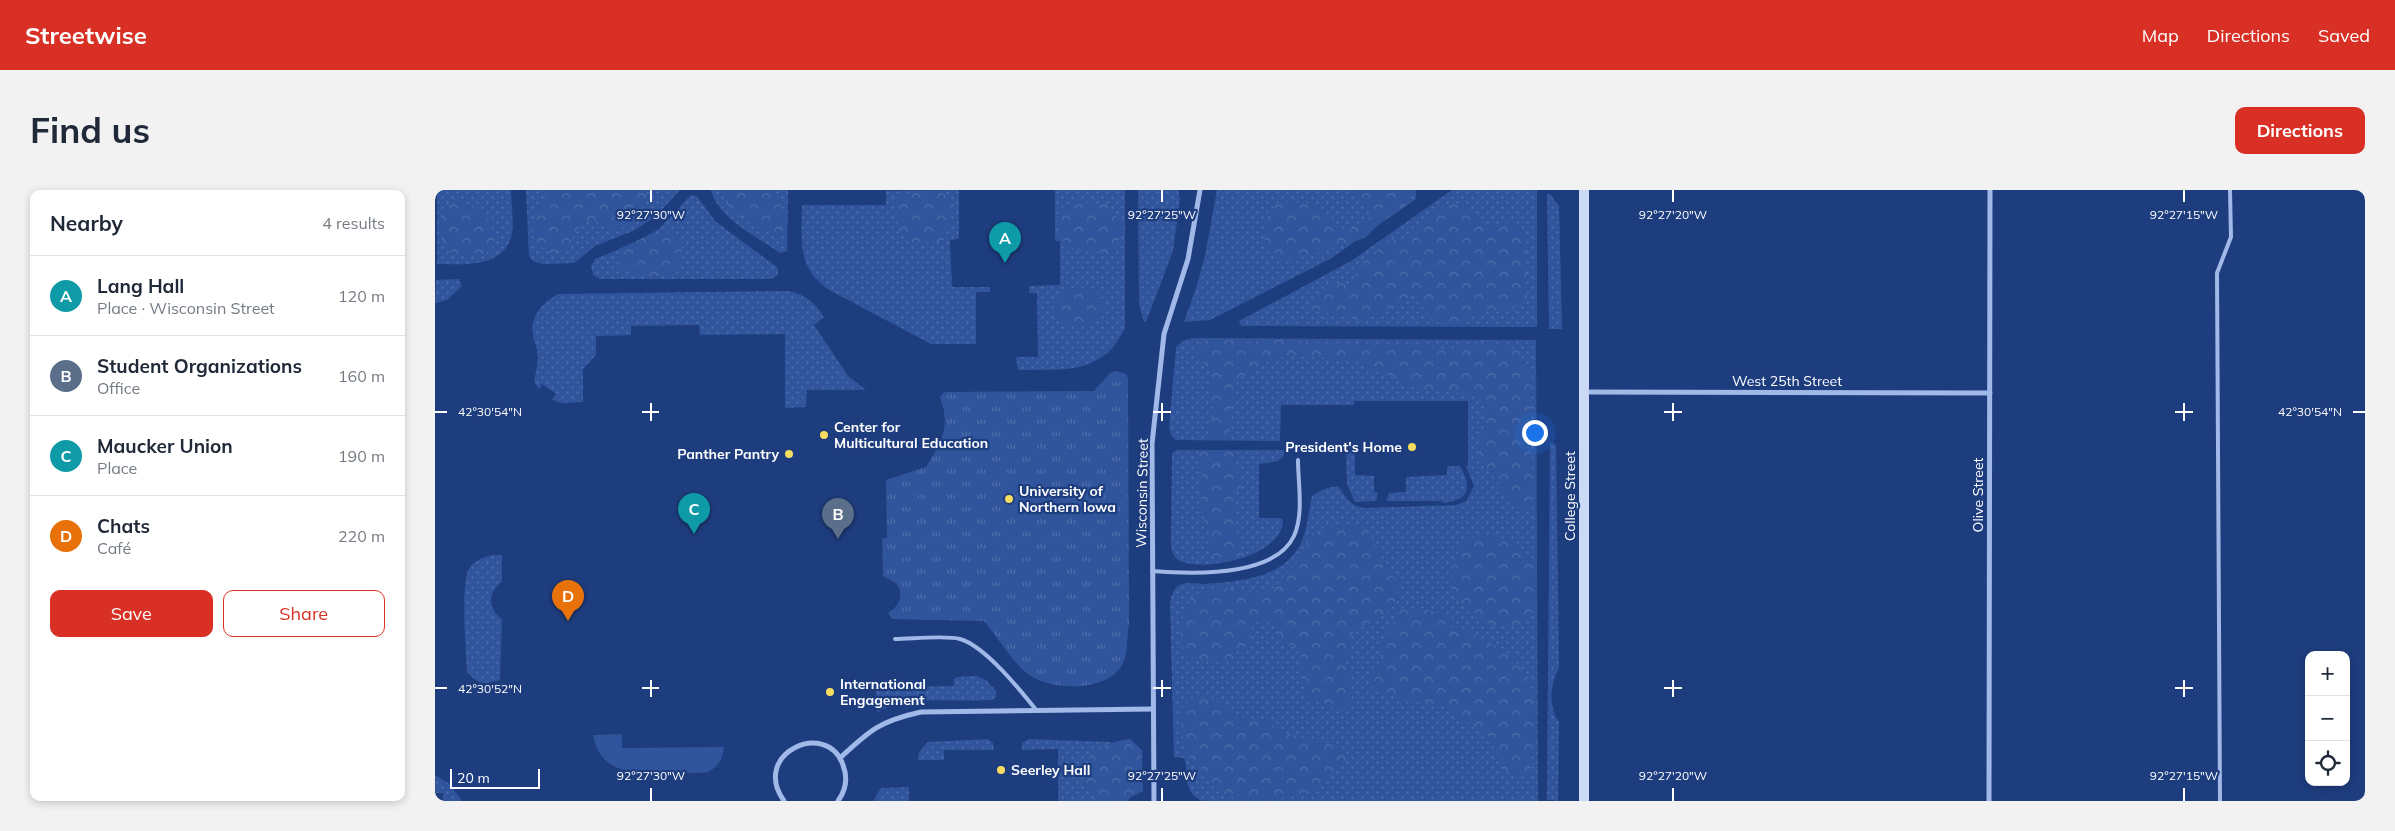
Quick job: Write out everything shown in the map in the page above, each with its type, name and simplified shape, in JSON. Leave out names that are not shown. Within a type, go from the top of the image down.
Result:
[{"type":"street","name":"Wisconsin Street","points":[[1154,801],[1152,444],[1164,334],[1188,259],[1200,190]]},
{"type":"street","name":"College Street","points":[[1584,190],[1584,801]]},
{"type":"street","name":"Olive Street","points":[[1989,190],[1989,801]]},
{"type":"street","name":"West 25th Street","points":[[1584,392],[1990,392]]},
{"type":"street","points":[[840,758],[874,728],[894,718],[921,712],[1153,710]]},
{"type":"street","points":[[784,801],[778,793],[775,781],[776,769],[781,758],[790,749],[801,744],[813,743],[828,747],[840,758],[846,773],[846,784],[838,801]]},
{"type":"lane","points":[[2221,801],[2217,273],[2231,237],[2231,190]]},
{"type":"lane","points":[[1152,571],[1197,574],[1230,570],[1259,563],[1277,554],[1291,541],[1297,524],[1299,460]]},
{"type":"lane","points":[[895,639],[958,638],[973,644],[1022,692],[1037,712]]},
{"type":"green space","points":[[437,190],[511,190],[513,217],[512,233],[508,245],[492,259],[482,262],[471,264],[437,264]]},
{"type":"green space","points":[[526,190],[680,190],[655,217],[633,231],[595,246],[574,263],[543,264],[533,261],[529,256]]},
{"type":"green space","points":[[547,190],[647,190],[642,210],[628,225],[611,229],[591,219],[577,229],[566,250],[550,253],[537,244],[531,228],[537,207],[543,201]]},
{"type":"green space","points":[[711,190],[788,190],[787,251],[780,253],[730,218],[715,200]]},
{"type":"green space","points":[[717,190],[772,190],[788,219],[783,230],[778,235],[760,230],[746,217],[728,216],[728,201]]},
{"type":"green space","points":[[959,190],[959,239],[950,240],[952,287],[990,287],[990,292],[976,292],[976,344],[931,344],[831,291],[820,282],[806,264],[802,242],[802,205],[886,205],[886,191]]},
{"type":"green space","points":[[1055,190],[1125,190],[1125,328],[1116,344],[1105,355],[1093,362],[1080,367],[1066,369],[1018,370],[1016,357],[1038,357],[1037,293],[1029,293],[1029,286],[1060,285],[1060,241],[1055,241]]},
{"type":"green space","points":[[1138,190],[1178,190],[1180,199],[1173,251],[1146,322],[1144,322],[1139,304]]},
{"type":"green space","points":[[1217,190],[1416,190],[1416,199],[1330,259],[1210,320],[1184,322],[1198,282],[1206,251]]},
{"type":"green space","points":[[1347,190],[1410,190],[1411,202],[1379,224],[1365,238],[1290,261],[1278,259],[1279,255],[1264,250],[1268,213],[1279,201],[1312,204],[1338,231],[1348,230],[1368,221],[1372,208]]},
{"type":"green space","points":[[1452,190],[1537,190],[1537,327],[1241,326],[1239,321],[1351,261]]},
{"type":"green space","points":[[913,191],[938,191],[955,202],[943,242],[913,243],[899,232],[895,197]]},
{"type":"green space","points":[[1547,194],[1550,194],[1559,206],[1562,329],[1549,329]]},
{"type":"green space","points":[[691,195],[697,196],[715,221],[778,268],[778,275],[771,279],[600,279],[593,275],[591,266],[595,259],[630,245],[659,229]]},
{"type":"green space","points":[[458,201],[484,212],[496,235],[492,250],[470,256],[455,255],[448,251],[441,237],[441,210]]},
{"type":"green space","points":[[1074,201],[1106,204],[1126,228],[1112,253],[1073,248],[1066,244],[1055,231],[1060,209]]},
{"type":"green space","points":[[1458,203],[1488,226],[1515,221],[1527,233],[1527,302],[1503,311],[1485,309],[1459,326],[1433,321],[1414,295],[1363,321],[1310,309],[1331,283],[1356,284],[1356,269],[1389,240],[1413,237],[1439,208]]},
{"type":"green space","points":[[666,231],[681,244],[682,261],[674,266],[678,273],[649,279],[621,268],[619,249],[645,237]]},
{"type":"green space","points":[[459,279],[462,286],[447,300],[435,303],[436,280]]},
{"type":"green space","points":[[1066,288],[1096,288],[1105,313],[1081,328],[1064,326],[1055,311],[1059,294]]},
{"type":"green space","points":[[789,291],[805,297],[821,312],[824,317],[814,325],[848,376],[866,390],[807,390],[806,407],[785,408],[785,334],[700,335],[699,325],[631,326],[631,335],[596,336],[596,355],[583,369],[583,402],[562,403],[552,400],[556,394],[542,384],[539,389],[534,382],[538,358],[533,337],[534,321],[539,310],[547,301],[558,294]]},
{"type":"green space","points":[[1195,338],[1536,340],[1538,801],[1202,801],[1192,793],[1189,788],[1184,758],[1174,757],[1170,603],[1175,589],[1184,583],[1205,584],[1253,578],[1276,569],[1286,562],[1299,547],[1305,533],[1312,496],[1324,489],[1338,486],[1353,504],[1367,508],[1456,505],[1466,501],[1474,486],[1466,466],[1468,465],[1468,401],[1354,401],[1354,405],[1281,405],[1280,441],[1176,440],[1171,435],[1169,428],[1176,347],[1184,340]]},
{"type":"green space","points":[[1213,338],[1250,343],[1285,339],[1321,343],[1426,345],[1449,350],[1482,340],[1519,351],[1531,379],[1530,440],[1533,494],[1531,512],[1516,506],[1477,457],[1488,406],[1468,394],[1419,389],[1350,359],[1297,356],[1276,358],[1260,365],[1252,374],[1238,377],[1229,416],[1231,440],[1203,440],[1211,427],[1214,415],[1210,388],[1211,373],[1192,346]]},
{"type":"green space","points":[[1116,371],[1126,374],[1128,378],[1129,623],[1126,654],[1119,669],[1109,678],[1096,683],[1082,686],[1052,684],[1028,674],[1011,657],[984,621],[892,619],[888,613],[898,604],[900,592],[897,584],[883,576],[882,538],[887,538],[886,480],[926,467],[943,434],[945,417],[940,397],[944,392],[1094,391],[1110,373]]},
{"type":"green space","points":[[1550,443],[1556,444],[1559,668],[1551,695],[1555,716],[1559,722],[1558,801],[1547,800]]},
{"type":"green space","points":[[1177,450],[1284,450],[1284,455],[1278,461],[1259,464],[1259,518],[1280,518],[1283,520],[1280,533],[1271,543],[1258,551],[1226,562],[1194,564],[1180,561],[1176,558],[1171,544],[1172,453]]},
{"type":"green space","points":[[1199,450],[1237,450],[1236,463],[1239,469],[1237,475],[1241,488],[1233,492],[1237,531],[1245,557],[1215,562],[1209,544],[1210,533],[1204,523],[1199,481],[1205,471],[1198,463]]},
{"type":"green space","points":[[1355,451],[1355,475],[1374,476],[1374,492],[1378,493],[1376,501],[1355,502],[1347,484],[1346,452]]},
{"type":"green space","points":[[1447,466],[1460,466],[1464,474],[1467,487],[1466,492],[1459,499],[1443,503],[1442,501],[1386,501],[1389,493],[1406,492],[1406,477],[1447,475]]},
{"type":"green space","points":[[1352,525],[1369,528],[1367,535],[1381,552],[1381,562],[1387,571],[1399,582],[1398,594],[1391,609],[1379,619],[1353,631],[1346,663],[1350,679],[1349,703],[1342,711],[1309,697],[1305,692],[1301,651],[1284,642],[1278,628],[1268,620],[1253,622],[1248,646],[1236,652],[1226,661],[1186,657],[1181,641],[1180,627],[1191,598],[1220,587],[1269,592],[1300,559],[1312,534],[1336,526]]},
{"type":"green space","points":[[1488,532],[1509,541],[1526,552],[1534,561],[1537,596],[1530,620],[1508,626],[1489,624],[1473,616],[1461,603],[1454,588],[1452,570],[1457,554],[1470,539]]},
{"type":"green space","points":[[502,555],[502,581],[494,590],[491,600],[494,610],[502,619],[500,680],[482,683],[475,680],[467,672],[465,590],[468,571],[472,564],[482,558]]},
{"type":"green space","points":[[1419,608],[1444,614],[1453,628],[1477,635],[1512,656],[1530,680],[1537,729],[1529,773],[1520,777],[1503,768],[1499,760],[1495,741],[1439,704],[1409,701],[1373,690],[1370,674],[1380,662],[1383,640],[1396,619],[1398,610]]},
{"type":"green space","points":[[976,676],[986,680],[996,691],[996,697],[992,700],[978,701],[919,701],[890,706],[877,712],[876,687],[954,686],[954,679],[957,677]]},
{"type":"green space","points":[[1196,695],[1227,705],[1239,717],[1268,721],[1275,730],[1316,742],[1335,743],[1346,753],[1346,760],[1311,792],[1266,801],[1243,801],[1220,793],[1202,768],[1187,755],[1183,742],[1181,709]]},
{"type":"green space","points":[[622,734],[622,748],[724,747],[721,759],[715,768],[708,772],[630,771],[611,764],[603,758],[597,748],[593,735]]},
{"type":"green space","points":[[988,739],[993,743],[994,750],[944,750],[944,760],[918,760],[919,752],[928,742]]},
{"type":"green space","points":[[1029,739],[1110,742],[1128,753],[1129,801],[1058,801],[1058,749],[1022,750],[1022,743]]},
{"type":"green space","points":[[1130,739],[1142,750],[1143,791],[1126,800],[1099,801],[1084,779],[1091,749]]},
{"type":"green space","points":[[435,775],[450,784],[462,801],[443,801],[443,793],[435,793]]},
{"type":"green space","points":[[909,787],[909,801],[873,801],[881,788]]},
{"type":"place","name":"Lang Hall","points":[[1005,263]]},
{"type":"place","name":"Center for Multicultural Education","points":[[824,435]]},
{"type":"place","name":"President's Home","points":[[1412,447]]},
{"type":"place","name":"Panther Pantry","points":[[789,454]]},
{"type":"place","name":"University of Northern Iowa","points":[[1009,499]]},
{"type":"place","name":"Maucker Union","points":[[694,534]]},
{"type":"place","name":"Student Organizations","points":[[838,539]]},
{"type":"place","name":"Chats","points":[[568,621]]},
{"type":"place","name":"International Engagement","points":[[830,692]]},
{"type":"place","name":"Seerley Hall","points":[[1001,770]]}]
